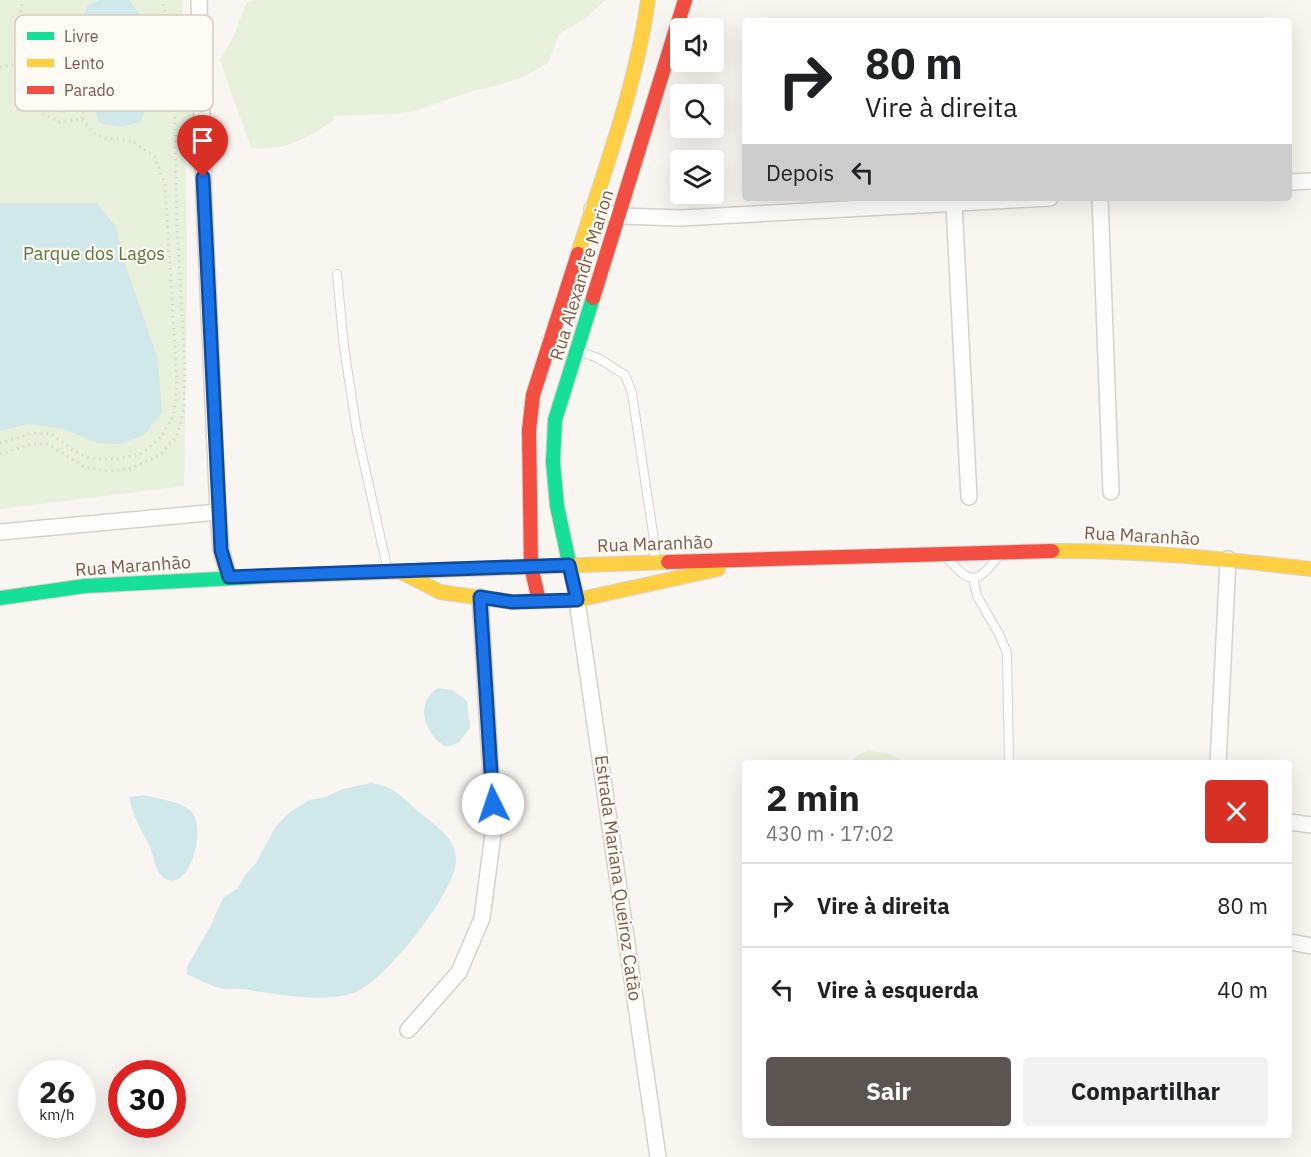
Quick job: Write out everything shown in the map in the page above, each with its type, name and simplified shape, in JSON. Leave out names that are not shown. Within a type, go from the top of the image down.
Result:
[{"type":"main road","name":"Rua Alexandre Marion","points":[[539,601],[531,566],[529,430],[533,395],[626,106],[643,37],[648,0]]},
{"type":"main road","name":"Rua Alexandre Marion","points":[[577,600],[557,506],[553,462],[555,420],[685,0]]},
{"type":"main road","name":"Rua Maranhão","points":[[0,598],[85,586],[229,577],[1003,550],[1106,550],[1228,559],[1311,569]]},
{"type":"main road","points":[[393,571],[440,592],[512,602],[577,600],[763,558]]},
{"type":"street","points":[[200,0],[200,15]]},
{"type":"street","points":[[202,111],[218,512],[221,550],[229,577]]},
{"type":"street","points":[[1292,182],[1311,181]]},
{"type":"street","points":[[592,209],[620,216],[681,218],[1002,201]]},
{"type":"street","points":[[1100,201],[1111,492]]},
{"type":"street","points":[[954,204],[969,497]]},
{"type":"street","points":[[0,532],[218,512]]},
{"type":"street","points":[[1218,760],[1228,559]]},
{"type":"street","points":[[408,1030],[459,972],[482,918],[494,827],[480,597]]},
{"type":"street","name":"Estrada Mariana Queiroz Catão","points":[[577,600],[658,1157]]},
{"type":"street","points":[[1292,822],[1311,825]]},
{"type":"street","points":[[1292,942],[1311,946]]},
{"type":"lane","points":[[337,274],[344,347],[357,432],[393,571]]},
{"type":"lane","points":[[577,351],[598,358],[625,375],[632,393],[654,540],[655,562]]},
{"type":"lane","points":[[941,552],[964,577],[973,578],[987,571],[1003,550]]},
{"type":"lane","points":[[973,578],[977,596],[1007,653],[1009,760]]},
{"type":"path","points":[[20,15],[23,0]]},
{"type":"path","points":[[162,0],[166,15]]},
{"type":"path","points":[[0,67],[15,65]]},
{"type":"path","points":[[40,111],[60,122],[82,119]]},
{"type":"path","points":[[82,119],[84,111]]},
{"type":"path","points":[[0,454],[31,444],[48,444],[84,467],[107,471],[130,469],[160,454],[176,437],[184,410],[185,367],[177,224],[175,111]]},
{"type":"path","points":[[0,443],[32,434],[51,434],[74,452],[89,458],[117,459],[141,454],[162,436],[174,414],[177,381],[165,185],[154,156],[132,141],[105,138],[94,133],[82,119]]},
{"type":"green space","name":"Parque dos Lagos","points":[[0,0],[182,0],[182,15],[15,15],[15,111],[191,111],[196,124],[185,134],[187,269],[184,486],[0,509]]},
{"type":"green space","points":[[256,0],[606,0],[584,19],[559,34],[548,63],[523,77],[469,92],[418,110],[393,114],[333,116],[333,121],[314,133],[285,146],[251,148],[220,60],[234,35],[245,6]]},
{"type":"green space","points":[[868,751],[887,753],[902,760],[852,760]]},
{"type":"water","points":[[100,0],[129,0],[140,15],[83,15],[88,5]]},
{"type":"water","points":[[95,111],[145,111],[140,122],[119,127],[100,123]]},
{"type":"water","points":[[0,203],[97,203],[116,227],[124,261],[158,359],[162,413],[144,435],[121,444],[98,443],[60,428],[28,424],[0,431]]},
{"type":"water","points":[[438,688],[452,690],[467,701],[470,728],[458,743],[446,747],[432,735],[425,719],[426,702],[430,694]]},
{"type":"water","points":[[371,783],[386,787],[398,794],[438,828],[453,846],[456,861],[453,875],[432,913],[384,971],[356,992],[344,996],[315,998],[243,989],[223,989],[187,974],[187,967],[210,927],[223,898],[238,888],[245,875],[256,863],[276,826],[289,813],[309,800]]},
{"type":"water","points":[[144,795],[181,805],[191,811],[196,819],[196,844],[193,858],[181,877],[172,881],[163,877],[156,867],[150,847],[130,803],[129,797]]},
{"type":"traffic: fast","points":[[577,600],[557,506],[553,462],[555,420],[593,298]]},
{"type":"traffic: fast","points":[[0,598],[85,586],[273,576]]},
{"type":"traffic: slow","points":[[578,254],[636,65],[648,0]]},
{"type":"traffic: slow","points":[[1052,551],[1150,554],[1311,569]]},
{"type":"traffic: slow","points":[[273,576],[668,562]]},
{"type":"traffic: slow","points":[[401,572],[440,592],[512,602],[577,600],[718,569]]},
{"type":"traffic: jam","points":[[593,298],[685,0]]},
{"type":"traffic: jam","points":[[539,601],[531,566],[529,430],[533,395],[578,254]]},
{"type":"traffic: jam","points":[[668,562],[1052,551]]},
{"type":"route","points":[[203,177],[221,550],[229,577],[569,565],[577,600],[512,602],[480,597],[493,804]]}]
